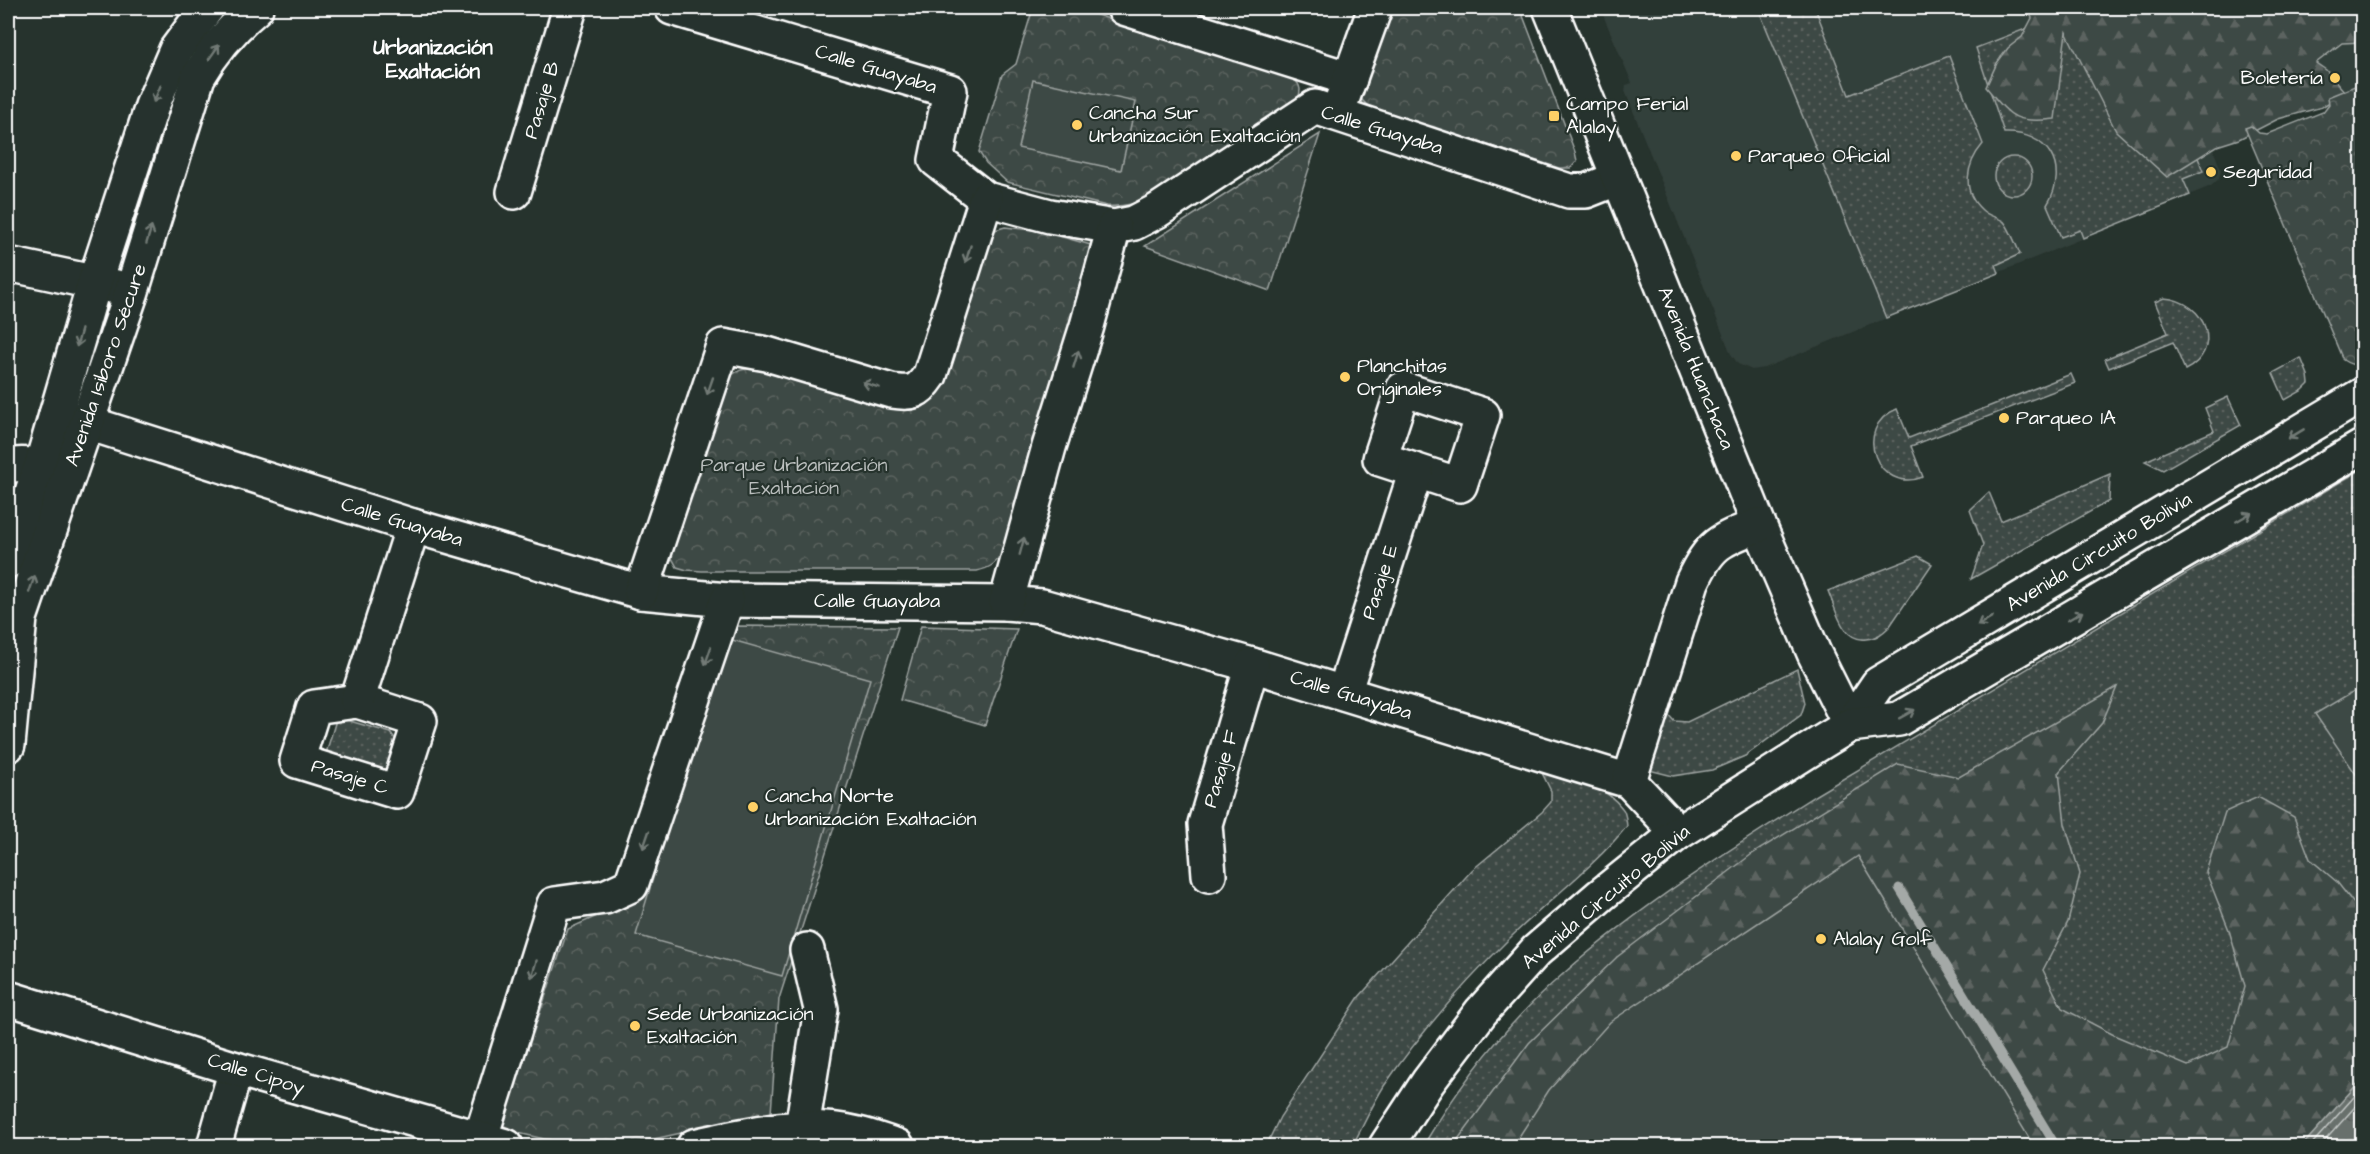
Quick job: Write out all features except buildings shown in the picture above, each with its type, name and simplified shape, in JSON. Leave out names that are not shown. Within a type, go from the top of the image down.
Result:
[{"type":"street","name":"Avenida Isiboro Sécure","points":[[8,745],[20,618],[55,470],[56,415],[95,281],[152,106],[176,50],[207,8]]},
{"type":"street","name":"Avenida Isiboro Sécure","points":[[8,561],[55,470],[88,423],[132,291],[198,77],[213,52],[232,28],[256,8]]},
{"type":"street","name":"Pasaje B","points":[[514,192],[570,8]]},
{"type":"street","name":"Calle Guayaba","points":[[672,8],[950,91],[936,160],[986,199],[1050,216],[1114,227],[1134,223],[1157,211],[1315,107],[1569,191],[1586,191],[1619,178]]},
{"type":"street","points":[[1124,8],[1350,79]]},
{"type":"street","points":[[1338,113],[1375,8]]},
{"type":"street","name":"Avenida Huanchaca","points":[[1550,8],[1759,525],[1814,653],[1850,725]]},
{"type":"street","points":[[641,592],[723,346],[767,354],[891,391],[908,394],[921,388],[930,375],[986,199]]},
{"type":"street","points":[[1006,603],[1114,227]]},
{"type":"street","points":[[8,264],[95,281],[132,291]]},
{"type":"street","name":"Avenida Circuito Bolivia","points":[[1850,725],[1878,684],[2362,395]]},
{"type":"street","name":"Calle Guayaba","points":[[56,415],[88,423],[413,526],[641,592],[727,600],[1006,603],[1042,606],[1252,665],[1629,781],[1678,833]]},
{"type":"street","name":"Avenida Circuito Bolivia","points":[[1386,1146],[1428,1082],[1481,1012],[1536,951],[1678,833],[1850,725],[1899,719],[2362,447]]},
{"type":"street","points":[[8,466],[16,464],[55,470]]},
{"type":"street","name":"Pasaje E","points":[[1344,693],[1416,471]]},
{"type":"street","points":[[1629,781],[1692,582],[1702,559],[1722,539],[1759,525]]},
{"type":"street","points":[[357,701],[413,526]]},
{"type":"street","points":[[493,1143],[554,904],[605,897],[631,885],[727,600]]},
{"type":"street","name":"Pasaje F","points":[[1209,875],[1205,824],[1252,665]]},
{"type":"street","points":[[802,1128],[821,1009],[807,950]]},
{"type":"street","name":"Calle Cipoy","points":[[8,998],[236,1069],[493,1143]]},
{"type":"street","points":[[214,1146],[236,1069]]},
{"type":"street","points":[[712,1144],[772,1129],[802,1128],[857,1133],[897,1146]]},
{"type":"shaded area","name":"Campo Ferial Alalay","points":[[1600,8],[2362,8],[2362,83],[2253,130],[2210,141],[2221,170],[2219,179],[2211,186],[1764,368],[1752,370],[1738,364],[1731,354],[1625,91],[1626,85],[1632,83]]},
{"type":"green space","points":[[1033,8],[1076,8],[1295,80],[1300,91],[1298,99],[1149,198],[1134,204],[1107,206],[1007,182],[986,163],[979,152],[1002,75],[1016,64]]},
{"type":"green space","points":[[1386,8],[1520,8],[1577,161],[1571,168],[1559,168],[1369,107],[1359,93]]},
{"type":"green space","points":[[1758,8],[1815,8],[1849,95],[1949,56],[1983,144],[1973,160],[1968,177],[1971,194],[1975,203],[1984,212],[2005,223],[2020,254],[1996,265],[1999,273],[1886,318]]},
{"type":"green space","points":[[2027,8],[2362,8],[2362,42],[2342,43],[2316,63],[2326,70],[2345,92],[2322,107],[2278,119],[2239,139],[2217,146],[2167,177],[2116,131],[2066,32],[2055,119],[2030,120],[2014,116],[1986,87],[1997,63],[2008,48],[2022,37],[2032,18]]},
{"type":"green space","points":[[2080,8],[2194,147],[2203,171],[2183,179],[2190,195],[2083,238],[2080,230],[2061,237],[2047,205],[2054,191],[2056,177],[2051,154],[2033,138],[2004,133],[1976,48]]},
{"type":"green space","points":[[224,9],[227,18],[129,256],[120,255],[187,50]]},
{"type":"green space","name":"Cancha Sur Urbanización Exaltación","points":[[1033,80],[1136,102],[1121,170],[1018,148]]},
{"type":"green space","points":[[2362,83],[2362,365],[2357,365],[2343,360],[2245,128],[2251,126],[2259,133],[2267,134],[2323,112],[2329,104],[2328,97]]},
{"type":"green space","points":[[1320,134],[1270,291],[1145,246]]},
{"type":"green space","points":[[2013,157],[2027,162],[2032,176],[2027,190],[2013,195],[1999,190],[1994,176],[1999,162]]},
{"type":"green space","name":"Parque Urbanización Exaltación","points":[[1005,227],[1041,231],[1091,245],[1095,249],[1002,553],[995,563],[977,571],[702,571],[677,567],[671,556],[672,543],[730,376],[743,369],[758,369],[905,410],[923,407],[937,392],[985,239],[995,230]]},
{"type":"green space","points":[[2164,298],[2179,301],[2200,317],[2207,340],[2204,351],[2197,362],[2185,370],[2173,342],[2109,368],[2105,359],[2168,333],[2155,302]]},
{"type":"green space","points":[[2301,358],[2309,384],[2285,400],[2273,373]]},
{"type":"green space","points":[[2071,374],[2075,383],[1911,446],[1923,477],[1907,480],[1893,476],[1882,468],[1876,456],[1873,443],[1875,430],[1883,418],[1897,409],[1909,438]]},
{"type":"green space","points":[[2228,397],[2241,425],[2163,470],[2145,461],[2214,431],[2205,408]]},
{"type":"green space","points":[[2362,469],[2362,1079],[2302,1146],[1423,1146],[1469,1077],[1523,1012],[1563,974],[1654,902],[1816,795]]},
{"type":"green space","points":[[2110,474],[2109,501],[1971,579],[1983,545],[1970,510],[1989,492],[2001,521]]},
{"type":"green space","points":[[1918,556],[1932,564],[1890,626],[1880,635],[1866,639],[1858,639],[1851,635],[1841,623],[1828,591]]},
{"type":"green space","points":[[730,626],[898,627],[779,999],[771,1113],[645,1141],[612,1146],[570,1145],[501,1129],[568,929],[635,899]]},
{"type":"green space","points":[[921,626],[1017,629],[985,725],[900,700]]},
{"type":"green space","name":"Cancha Norte Urbanización Exaltación","points":[[725,638],[870,679],[782,976],[636,935]]},
{"type":"green space","points":[[1797,669],[1805,703],[1801,715],[1745,756],[1712,770],[1673,776],[1645,769],[1666,712],[1674,721],[1687,722]]},
{"type":"green space","points":[[2362,686],[2362,783],[2315,714]]},
{"type":"green space","points":[[2117,687],[2102,723],[2059,772],[2065,824],[2080,874],[2068,922],[2043,970],[2062,1008],[2116,1036],[2188,1066],[2228,1047],[2245,986],[2229,930],[2206,872],[2225,812],[2258,797],[2294,817],[2310,859],[2337,882],[2362,914],[2362,1079],[2302,1146],[1453,1146],[1529,1043],[1617,957],[1752,854],[1898,764],[1959,777]]},
{"type":"green space","points":[[343,719],[391,733],[396,740],[386,769],[379,773],[330,757],[327,750],[336,720]]},
{"type":"green space","points":[[1538,765],[1583,781],[1605,792],[1623,810],[1627,826],[1586,869],[1512,936],[1444,1008],[1384,1086],[1352,1146],[1266,1146],[1280,1117],[1359,997],[1472,870],[1551,802],[1551,791]]},
{"type":"green space","name":"Alalay Golf","points":[[1858,856],[2034,1146],[1513,1146],[1549,1090],[1610,1022]]},
{"type":"water","points":[[2362,1079],[2362,1146],[2302,1146]]},
{"type":"waterway","points":[[1899,888],[2056,1146]]},
{"type":"place","name":"Boletería","points":[[2335,78]]},
{"type":"place","name":"Campo Ferial Alalay","points":[[1554,116]]},
{"type":"place","name":"Cancha Sur Urbanización Exaltación","points":[[1077,125]]},
{"type":"place","name":"Parqueo Oficial","points":[[1736,156]]},
{"type":"place","name":"Seguridad","points":[[2211,172]]},
{"type":"place","name":"Planchitas Originales","points":[[1345,377]]},
{"type":"place","name":"Parqueo 1A","points":[[2004,418]]},
{"type":"place","name":"Cancha Norte Urbanización Exaltación","points":[[753,807]]},
{"type":"place","name":"Alalay Golf","points":[[1821,939]]},
{"type":"place","name":"Sede Urbanización Exaltación","points":[[635,1026]]},
{"type":"district","name":"Urbanización Exaltación","points":[[433,59]]}]
